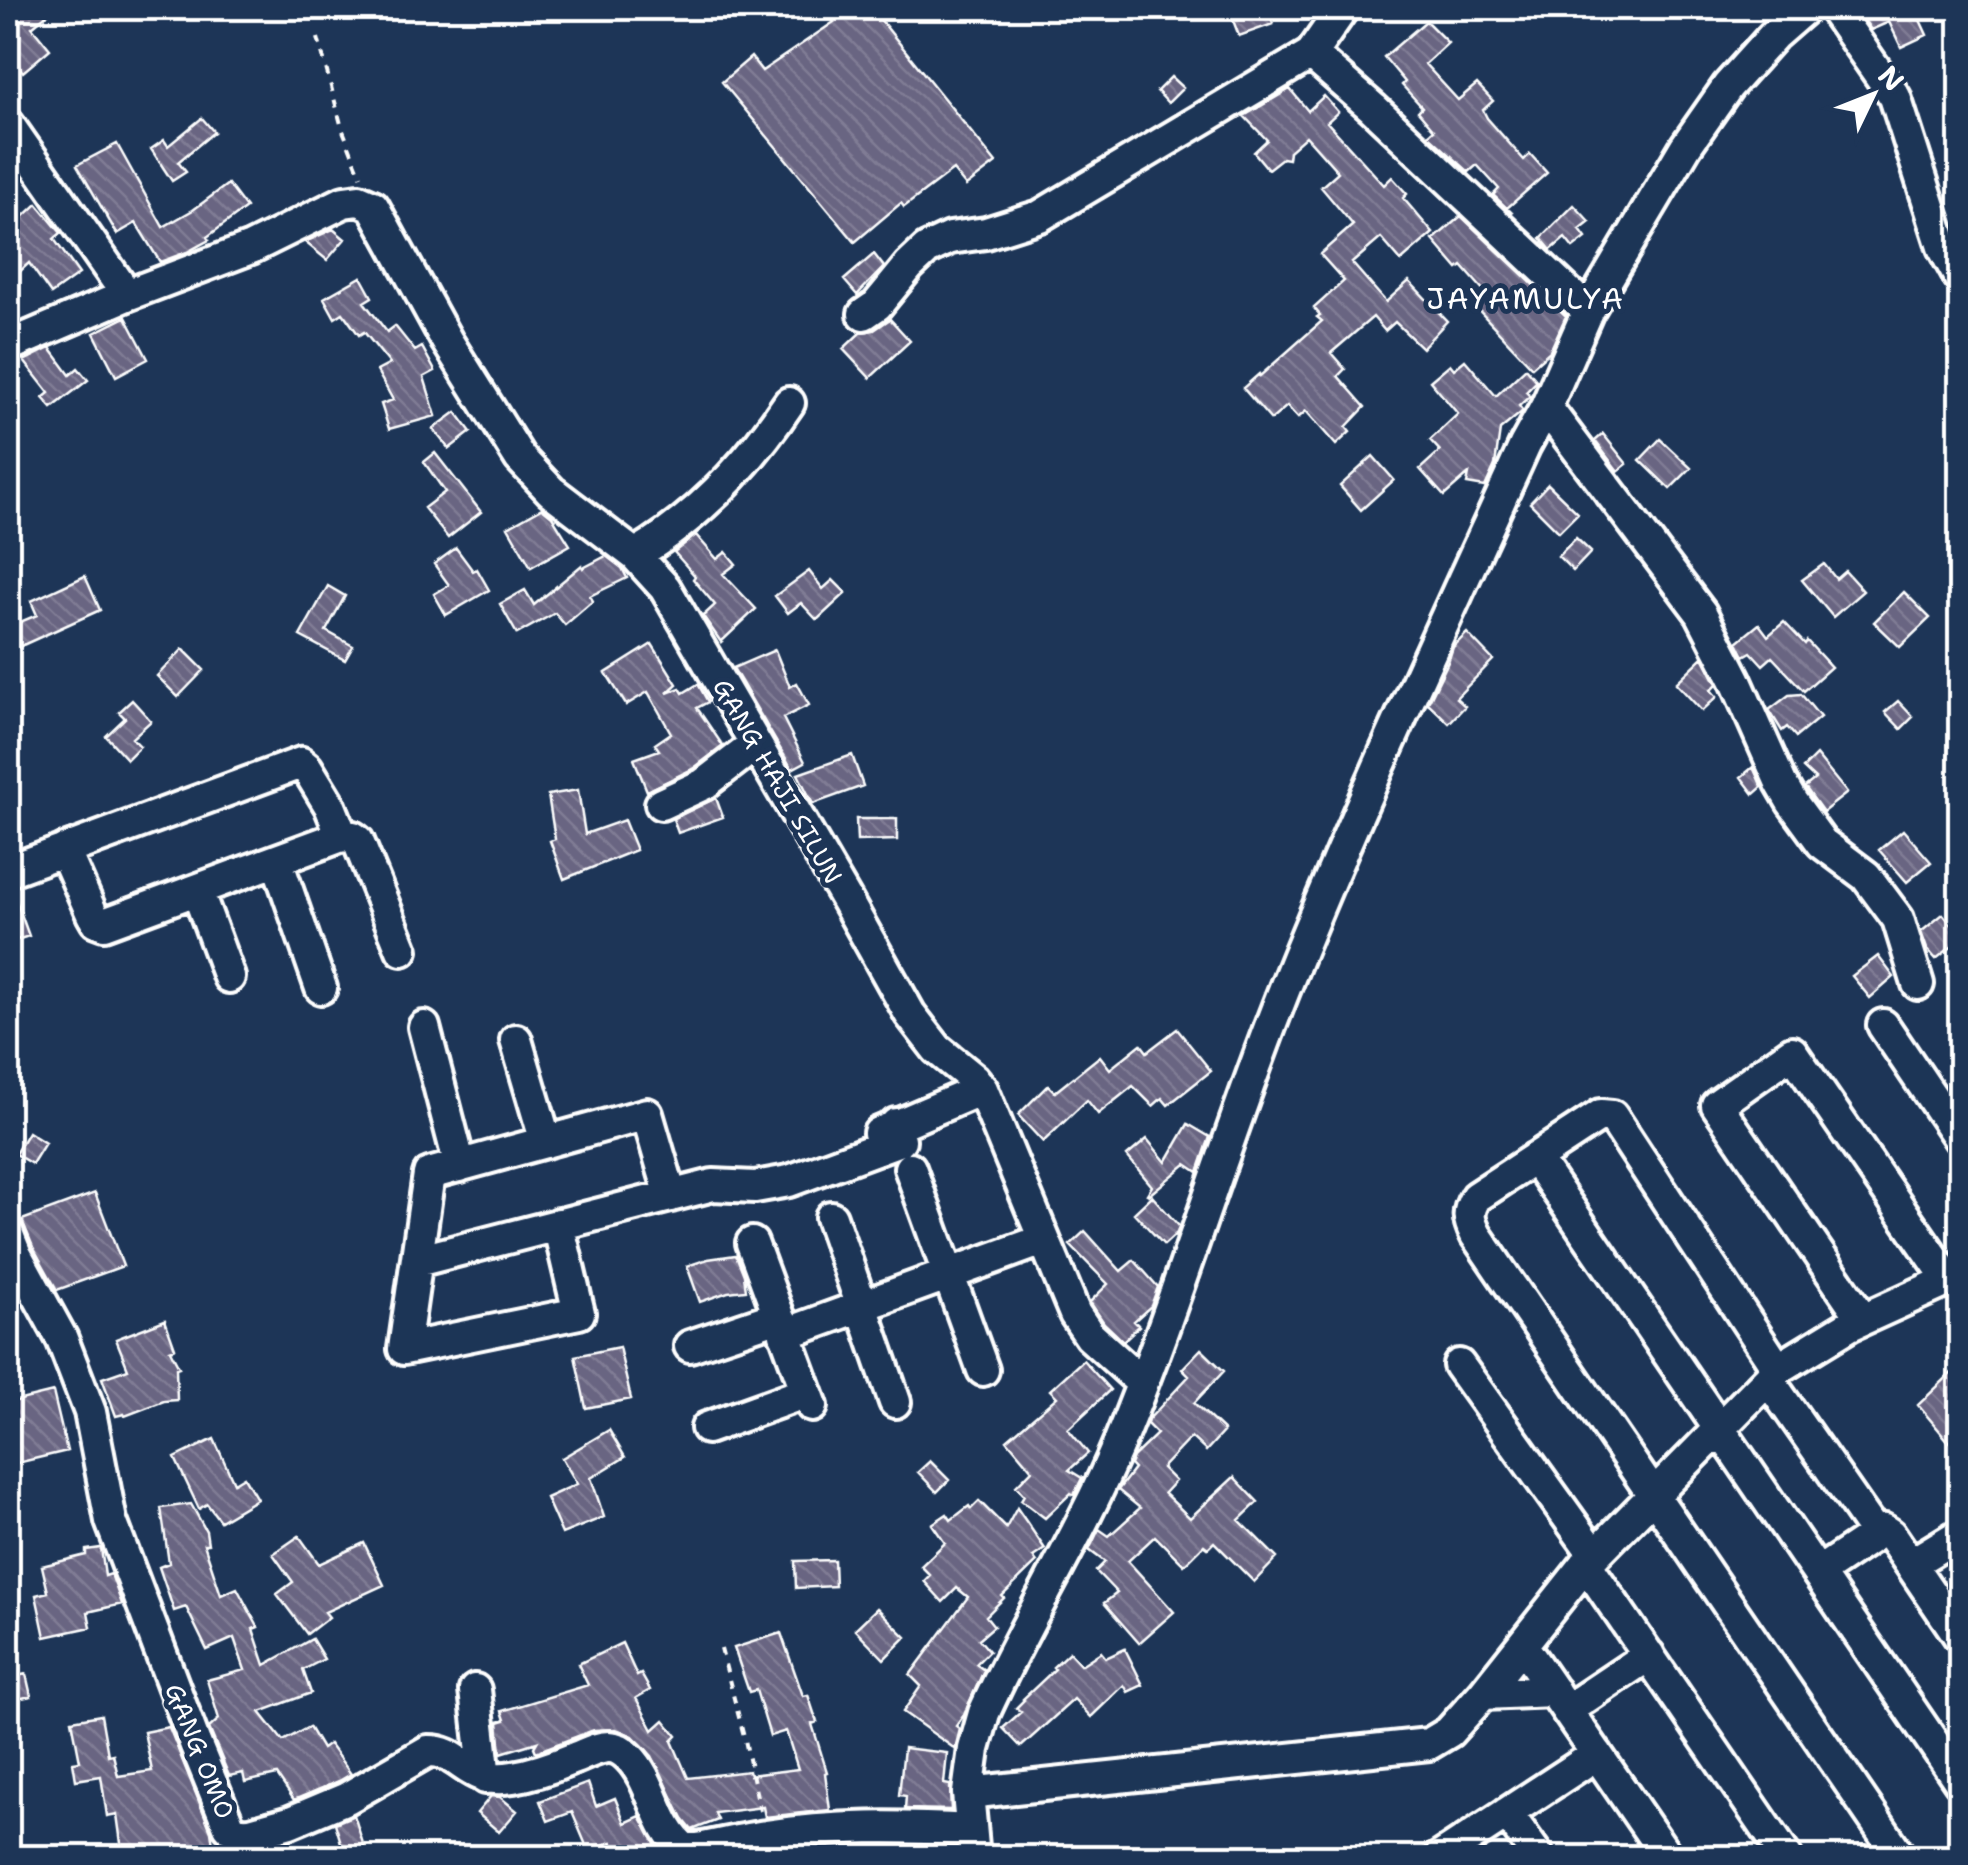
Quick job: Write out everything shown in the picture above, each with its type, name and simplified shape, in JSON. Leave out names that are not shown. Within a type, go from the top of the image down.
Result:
[{"type":"street","points":[[864,314],[877,305],[927,248],[950,238],[986,233],[1040,216],[1311,54],[1342,8]]},
{"type":"street","points":[[474,1690],[485,1778],[514,1777],[605,1747],[614,1748],[633,1761],[673,1838],[685,1849],[765,1836],[882,1826],[972,1844],[968,1794],[984,1713],[1118,1445],[1172,1307],[1286,986],[1346,839],[1588,311],[1686,146],[1728,86],[1774,35],[1805,8]]},
{"type":"street","points":[[1833,8],[1894,97],[1943,247],[1960,278]]},
{"type":"street","points":[[1311,54],[1588,311]]},
{"type":"street","points":[[8,124],[127,295]]},
{"type":"street","points":[[8,346],[251,248],[344,202],[359,200],[373,206]]},
{"type":"street","name":"GANG HAJI SILUN","points":[[373,206],[447,342],[520,458],[551,491],[635,555],[665,588],[910,1014],[937,1049],[982,1089],[1082,1326],[1141,1382]]},
{"type":"street","points":[[635,555],[695,512],[763,442],[789,403]]},
{"type":"street","points":[[1546,407],[1701,613],[1792,802],[1822,843],[1866,876],[1898,919],[1918,984]]},
{"type":"street","points":[[661,804],[704,784],[755,745]]},
{"type":"street","points":[[8,871],[298,763],[322,792],[342,836]]},
{"type":"street","points":[[64,850],[100,924],[342,836],[353,837],[402,950]]},
{"type":"street","points":[[277,860],[321,988]]},
{"type":"street","points":[[197,890],[229,976]]},
{"type":"street","points":[[1883,1025],[1960,1139]]},
{"type":"street","points":[[424,1027],[460,1166]]},
{"type":"street","points":[[516,1040],[546,1142]]},
{"type":"street","points":[[968,1794],[1430,1744],[1450,1732],[1591,1559],[1772,1374],[1863,1318],[1955,1278],[1792,1052],[1718,1105],[1863,1318]]},
{"type":"street","points":[[417,1260],[712,1185],[756,1187],[789,1181],[896,1124],[982,1089]]},
{"type":"street","points":[[558,1224],[579,1314],[404,1349],[429,1174],[647,1114],[670,1196]]},
{"type":"street","points":[[1876,1534],[1612,1116],[1601,1115],[1476,1196],[1468,1220],[1476,1236],[1901,1858]]},
{"type":"street","points":[[1535,1158],[1960,1782]]},
{"type":"street","points":[[910,1168],[983,1370]]},
{"type":"street","points":[[832,1217],[895,1402]]},
{"type":"street","name":"GANG OMO","points":[[8,1235],[62,1338],[90,1412],[111,1521],[229,1826],[247,1834],[261,1832],[327,1808],[428,1751],[446,1754],[485,1778]]},
{"type":"street","points":[[690,1346],[863,1306],[1043,1240]]},
{"type":"street","points":[[708,1428],[809,1399],[752,1243]]},
{"type":"street","points":[[1460,1365],[1591,1559],[1649,1656],[1787,1858]]},
{"type":"street","points":[[1818,1573],[1884,1530],[1960,1636]]},
{"type":"street","points":[[1911,1564],[1960,1534]]},
{"type":"street","points":[[1522,1645],[1668,1858]]},
{"type":"street","points":[[1483,1694],[1560,1701],[1649,1656]]},
{"type":"street","points":[[1439,1858],[1597,1754]]},
{"type":"street","points":[[1507,1813],[1539,1858]]},
{"type":"path","points":[[318,38],[342,128],[373,206]]},
{"type":"path","points":[[721,1649],[765,1836]]},
{"type":"building","points":[[8,8],[55,8],[32,27],[50,49],[23,72],[8,53]]},
{"type":"building","points":[[822,8],[871,8],[996,163],[966,186],[953,170],[904,207],[901,203],[855,242],[722,82],[751,57],[762,71],[834,22]]},
{"type":"building","points":[[1267,8],[1273,24],[1239,36],[1231,15]]},
{"type":"building","points":[[1856,8],[1917,8],[1927,35],[1901,47],[1889,22],[1871,30]]},
{"type":"building","points":[[1426,21],[1448,43],[1425,64],[1458,100],[1477,84],[1493,101],[1483,110],[1487,118],[1524,160],[1530,154],[1547,173],[1507,208],[1513,214],[1493,195],[1499,189],[1477,165],[1469,172],[1428,135],[1434,130],[1418,111],[1422,107],[1384,57]]},
{"type":"building","points":[[1171,77],[1183,88],[1168,103],[1157,91]]},
{"type":"building","points":[[1290,89],[1308,111],[1324,96],[1338,112],[1327,122],[1384,185],[1392,177],[1407,194],[1403,198],[1433,233],[1401,261],[1381,238],[1352,263],[1386,302],[1409,281],[1447,321],[1422,348],[1395,322],[1385,331],[1373,317],[1331,353],[1345,369],[1338,376],[1365,407],[1346,427],[1350,432],[1336,445],[1306,411],[1298,418],[1287,406],[1271,420],[1243,388],[1322,321],[1314,308],[1344,281],[1320,254],[1353,225],[1321,187],[1338,172],[1306,136],[1289,151],[1288,159],[1282,158],[1268,169],[1254,152],[1267,140],[1244,116]]},
{"type":"building","points":[[202,118],[214,132],[178,162],[186,172],[172,181],[151,149],[164,140],[168,146]]},
{"type":"building","points":[[117,144],[163,227],[228,184],[246,208],[207,237],[209,240],[160,262],[136,223],[117,234],[77,165]]},
{"type":"building","points":[[8,203],[18,222],[37,204],[61,233],[54,239],[79,274],[51,294],[29,263],[16,275],[8,266]]},
{"type":"building","points":[[1574,205],[1590,222],[1580,230],[1586,238],[1573,248],[1565,238],[1551,250],[1541,238]]},
{"type":"building","points":[[1461,216],[1566,316],[1550,351],[1532,367],[1472,303],[1485,292],[1433,240]]},
{"type":"building","points":[[333,229],[345,239],[327,260],[305,242]]},
{"type":"building","points":[[874,254],[884,267],[857,295],[844,280]]},
{"type":"building","points":[[361,277],[372,297],[364,302],[387,332],[395,326],[415,351],[422,347],[435,371],[424,377],[436,416],[389,429],[381,404],[393,400],[377,371],[390,364],[364,332],[359,335],[343,313],[335,318],[324,298]]},
{"type":"building","points":[[126,317],[148,359],[116,376],[94,333]]},
{"type":"building","points":[[890,319],[910,341],[870,378],[843,349],[861,332],[874,330]]},
{"type":"building","points":[[50,348],[70,375],[78,368],[88,380],[52,408],[43,398],[49,393],[24,361]]},
{"type":"building","points":[[1465,360],[1496,396],[1526,368],[1537,381],[1526,392],[1530,396],[1519,406],[1523,411],[1500,430],[1495,465],[1485,487],[1467,484],[1469,474],[1444,496],[1420,469],[1440,451],[1430,440],[1458,414],[1430,381],[1450,364],[1454,369]]},
{"type":"building","points":[[456,412],[471,432],[449,449],[433,429]]},
{"type":"building","points":[[1603,434],[1627,464],[1618,471],[1595,441]]},
{"type":"building","points":[[1660,439],[1691,468],[1670,489],[1640,460]]},
{"type":"building","points":[[435,453],[481,512],[448,538],[424,508],[445,492],[424,462]]},
{"type":"building","points":[[1373,456],[1394,480],[1361,510],[1340,486]]},
{"type":"building","points":[[1548,484],[1578,513],[1559,532],[1530,503]]},
{"type":"building","points":[[542,508],[552,516],[570,545],[531,567],[508,527]]},
{"type":"building","points":[[696,535],[717,559],[726,552],[736,564],[723,574],[756,609],[721,642],[703,616],[715,605],[674,552]]},
{"type":"building","points":[[1576,538],[1591,552],[1573,571],[1558,556]]},
{"type":"building","points":[[456,548],[473,571],[477,569],[489,590],[446,615],[434,594],[449,585],[434,564]]},
{"type":"building","points":[[606,556],[622,568],[627,578],[590,596],[593,601],[565,625],[555,613],[517,634],[500,604],[525,590],[534,605],[582,565],[583,568]]},
{"type":"building","points":[[1824,564],[1836,579],[1845,571],[1863,591],[1833,617],[1802,580]]},
{"type":"building","points":[[809,571],[823,589],[833,580],[846,593],[817,620],[801,603],[788,613],[775,596]]},
{"type":"building","points":[[85,576],[100,610],[12,650],[8,627],[37,615],[31,601]]},
{"type":"building","points":[[328,586],[345,596],[326,631],[353,646],[345,660],[300,636]]},
{"type":"building","points":[[1904,592],[1930,618],[1900,647],[1874,622]]},
{"type":"building","points":[[1784,622],[1831,667],[1804,691],[1772,657],[1763,665],[1751,652],[1744,656],[1737,642],[1759,624],[1768,636]]},
{"type":"building","points":[[1467,633],[1493,660],[1456,698],[1465,706],[1449,723],[1428,703],[1453,647]]},
{"type":"building","points":[[652,644],[677,684],[667,693],[680,688],[683,693],[698,684],[708,702],[697,708],[723,746],[694,768],[647,791],[634,759],[659,750],[655,744],[671,733],[648,692],[626,705],[606,673]]},
{"type":"building","points":[[183,649],[204,670],[178,697],[157,676]]},
{"type":"building","points":[[775,650],[790,687],[797,683],[809,705],[783,718],[805,762],[792,769],[733,668]]},
{"type":"building","points":[[1703,657],[1717,684],[1711,690],[1717,697],[1702,711],[1676,683]]},
{"type":"building","points":[[1801,694],[1820,717],[1796,737],[1787,727],[1782,731],[1769,710],[1789,695]]},
{"type":"building","points":[[132,700],[151,721],[132,738],[140,746],[127,759],[106,736],[125,718],[119,712]]},
{"type":"building","points":[[1898,701],[1913,717],[1901,729],[1885,712]]},
{"type":"building","points":[[852,755],[863,786],[813,804],[798,774]]},
{"type":"building","points":[[1816,755],[1847,793],[1823,812],[1805,787],[1815,779],[1803,768]]},
{"type":"building","points":[[1753,767],[1762,787],[1754,794],[1741,777]]},
{"type":"building","points":[[578,790],[585,834],[624,820],[636,850],[564,879],[550,841],[555,839],[548,795]]},
{"type":"building","points":[[716,798],[723,817],[678,833],[673,819]]},
{"type":"building","points":[[856,819],[897,819],[897,840],[857,841]]},
{"type":"building","points":[[1903,830],[1931,862],[1907,882],[1879,850]]},
{"type":"building","points":[[8,889],[12,889],[29,936],[8,943]]},
{"type":"building","points":[[1943,914],[1960,940],[1936,959],[1927,949],[1921,932]]},
{"type":"building","points":[[1878,956],[1894,977],[1870,998],[1852,976]]},
{"type":"building","points":[[1177,1029],[1211,1071],[1168,1105],[1162,1098],[1153,1106],[1133,1086],[1098,1114],[1087,1100],[1043,1142],[1018,1115],[1048,1085],[1055,1092],[1100,1056],[1110,1069],[1141,1044],[1147,1052]]},
{"type":"building","points":[[1188,1124],[1210,1137],[1198,1172],[1186,1164],[1147,1194],[1152,1186],[1127,1156],[1147,1139],[1166,1162]]},
{"type":"building","points":[[28,1132],[45,1143],[32,1164],[15,1154]]},
{"type":"building","points":[[95,1193],[123,1266],[57,1290],[22,1220]]},
{"type":"building","points":[[1152,1196],[1179,1226],[1164,1245],[1134,1213]]},
{"type":"building","points":[[1085,1231],[1121,1271],[1134,1260],[1158,1287],[1151,1306],[1134,1321],[1139,1326],[1123,1341],[1090,1302],[1108,1284],[1070,1245]]},
{"type":"building","points":[[736,1255],[746,1290],[700,1302],[687,1266]]},
{"type":"building","points":[[165,1320],[175,1348],[170,1350],[179,1367],[177,1400],[116,1416],[102,1378],[128,1369],[116,1339]]},
{"type":"building","points":[[619,1347],[631,1399],[586,1408],[575,1356]]},
{"type":"building","points":[[1201,1349],[1224,1371],[1194,1403],[1224,1431],[1206,1451],[1191,1437],[1162,1468],[1175,1481],[1164,1493],[1190,1518],[1234,1477],[1258,1502],[1239,1520],[1277,1558],[1254,1582],[1214,1542],[1208,1548],[1204,1545],[1184,1565],[1155,1536],[1128,1561],[1174,1612],[1139,1643],[1104,1603],[1117,1593],[1096,1571],[1105,1562],[1089,1550],[1099,1529],[1109,1536],[1140,1508],[1118,1490],[1134,1469],[1130,1465],[1133,1457],[1157,1434],[1147,1424],[1148,1420],[1189,1376],[1182,1369]]},
{"type":"building","points":[[1083,1360],[1110,1390],[1068,1429],[1088,1453],[1069,1470],[1082,1478],[1074,1495],[1071,1493],[1045,1518],[1021,1500],[1024,1495],[1016,1486],[1032,1470],[1007,1440],[1057,1397],[1050,1390]]},
{"type":"building","points":[[1960,1365],[1960,1433],[1949,1442],[1918,1405]]},
{"type":"building","points":[[53,1392],[67,1451],[13,1464],[8,1443],[8,1403]]},
{"type":"building","points":[[609,1430],[625,1457],[591,1478],[604,1517],[562,1534],[546,1498],[577,1484],[562,1458]]},
{"type":"building","points":[[214,1439],[234,1483],[244,1477],[257,1499],[220,1521],[207,1504],[199,1509],[175,1458]]},
{"type":"building","points":[[930,1461],[949,1480],[937,1492],[918,1472]]},
{"type":"building","points":[[979,1501],[1006,1528],[1017,1508],[1045,1549],[1033,1557],[1037,1562],[986,1616],[994,1626],[979,1639],[989,1651],[976,1664],[984,1670],[956,1726],[960,1729],[955,1749],[903,1712],[921,1686],[910,1675],[968,1597],[957,1588],[943,1602],[924,1581],[930,1575],[921,1566],[945,1543],[932,1524],[947,1514],[951,1520]]},
{"type":"building","points":[[191,1504],[206,1531],[208,1544],[204,1544],[221,1595],[237,1588],[258,1627],[253,1629],[265,1665],[312,1639],[324,1659],[303,1670],[311,1693],[260,1712],[283,1741],[309,1727],[322,1749],[329,1744],[351,1774],[339,1781],[294,1800],[277,1775],[245,1782],[243,1773],[229,1776],[209,1728],[219,1719],[207,1680],[245,1670],[234,1638],[207,1650],[186,1607],[174,1611],[159,1567],[169,1563],[161,1508]]},
{"type":"building","points":[[299,1536],[319,1564],[364,1543],[384,1585],[325,1612],[329,1617],[307,1634],[277,1594],[293,1582],[273,1554]]},
{"type":"building","points":[[101,1548],[105,1576],[111,1574],[122,1604],[88,1612],[91,1627],[45,1637],[36,1595],[48,1592],[42,1566]]},
{"type":"building","points":[[834,1560],[835,1586],[796,1588],[795,1561]]},
{"type":"building","points":[[877,1608],[906,1637],[884,1659],[855,1629]]},
{"type":"building","points":[[781,1633],[803,1696],[808,1695],[817,1722],[812,1724],[827,1772],[830,1810],[765,1817],[763,1807],[715,1813],[718,1820],[692,1830],[652,1756],[633,1736],[616,1729],[594,1730],[536,1752],[537,1742],[501,1753],[498,1722],[505,1720],[502,1711],[588,1685],[578,1664],[622,1643],[637,1676],[641,1674],[650,1690],[636,1698],[653,1730],[664,1720],[677,1736],[672,1741],[688,1778],[798,1769],[786,1731],[770,1736],[756,1690],[749,1692],[734,1648]]},
{"type":"building","points":[[1125,1649],[1143,1685],[1128,1692],[1124,1685],[1091,1717],[1074,1699],[1021,1747],[1003,1728],[1021,1712],[1016,1708],[1023,1699],[1069,1652],[1081,1665],[1101,1652],[1106,1658]]},
{"type":"building","points":[[26,1674],[31,1696],[8,1701],[8,1678]]},
{"type":"building","points":[[101,1715],[108,1755],[113,1754],[118,1776],[152,1771],[144,1732],[169,1727],[211,1831],[215,1858],[123,1858],[117,1814],[107,1816],[101,1776],[76,1780],[73,1762],[80,1761],[72,1720]]},
{"type":"building","points":[[904,1748],[947,1753],[944,1784],[950,1785],[951,1810],[905,1809],[906,1796],[899,1795]]},
{"type":"building","points":[[588,1783],[596,1806],[615,1798],[625,1823],[640,1816],[659,1850],[644,1858],[620,1858],[612,1842],[588,1850],[572,1812],[548,1821],[540,1801]]},
{"type":"building","points":[[491,1796],[500,1797],[517,1811],[499,1832],[477,1813]]},
{"type":"building","points":[[354,1815],[365,1850],[345,1856],[335,1823]]},
{"type":"building","points":[[287,1842],[294,1858],[258,1858],[255,1851]]},
{"type":"district","name":"JAYAMULYA","points":[[1526,299]]}]
